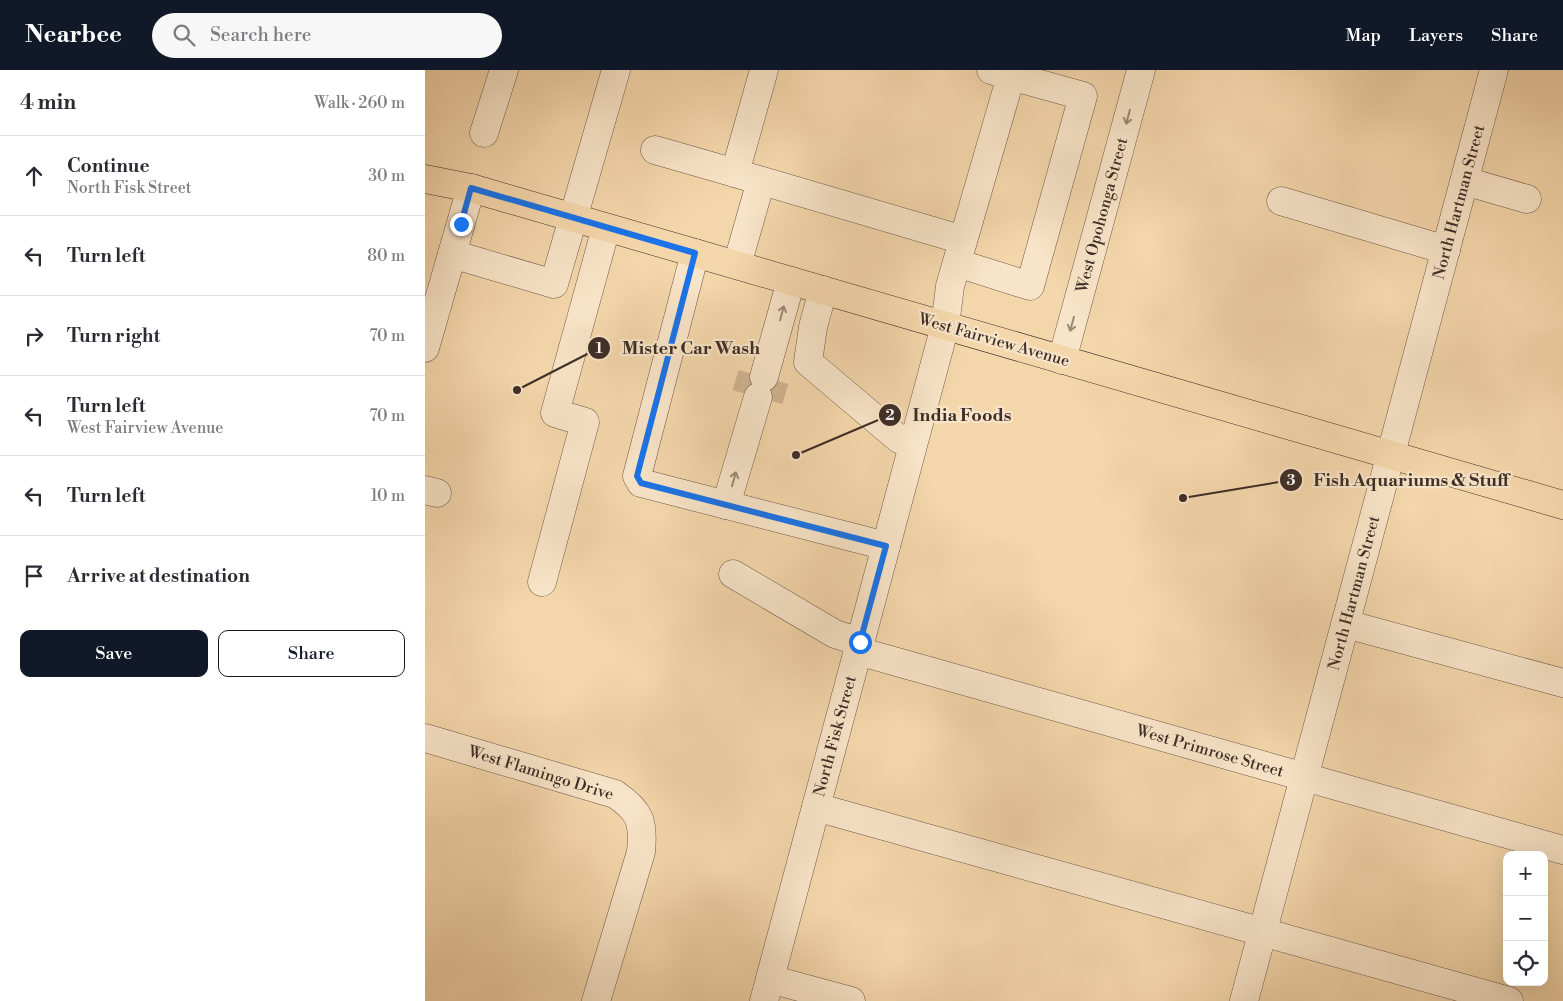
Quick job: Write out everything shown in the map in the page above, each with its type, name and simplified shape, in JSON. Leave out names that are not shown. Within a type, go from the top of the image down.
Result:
[{"type":"main road","name":"West Fairview Avenue","points":[[425,179],[471,188],[1563,505]]},
{"type":"street","points":[[485,133],[504,70]]},
{"type":"street","points":[[452,254],[554,284],[616,70]]},
{"type":"street","points":[[735,174],[764,70]]},
{"type":"street","name":"West Opohonga Street","points":[[1062,360],[1141,70]]},
{"type":"street","name":"North Hartman Street","points":[[1244,1001],[1494,70]]},
{"type":"street","points":[[655,150],[761,181],[960,252],[1030,286],[1083,96],[1059,79],[1001,73]]},
{"type":"street","name":"North Fisk Street","points":[[767,990],[945,326],[950,286],[960,252],[1001,73]]},
{"type":"street","points":[[737,265],[761,181]]},
{"type":"street","points":[[1465,181],[1527,199]]},
{"type":"street","points":[[425,348],[471,188]]},
{"type":"street","points":[[1281,201],[1446,250]]},
{"type":"street","points":[[542,582],[585,422],[555,413],[606,228]]},
{"type":"street","points":[[695,253],[637,476],[641,483],[886,546]]},
{"type":"street","points":[[726,505],[741,453],[735,434],[761,387],[791,281]]},
{"type":"street","points":[[823,290],[813,327],[808,362],[899,440],[913,444]]},
{"type":"street","name":"West Primrose Street","points":[[733,574],[859,647],[1305,778],[1563,850]]},
{"type":"street","points":[[1346,624],[1563,684]]},
{"type":"street","name":"West Flamingo Drive","points":[[425,738],[615,794],[630,804],[640,818],[643,834],[641,852],[596,1001]]},
{"type":"street","points":[[816,807],[1509,1001]]},
{"type":"street","points":[[767,990],[851,1001]]},
{"type":"tunnel","points":[[746,394],[752,374]]},
{"type":"tunnel","points":[[769,400],[775,380]]},
{"type":"place","name":"Mister Car Wash","points":[[517,390]]},
{"type":"place","name":"India Foods","points":[[796,455]]},
{"type":"place","name":"Fish Aquariums & Stuff","points":[[1183,498]]},
{"type":"route","points":[[461,224],[471,188],[695,253],[637,476],[641,483],[886,546],[860,642]]}]
